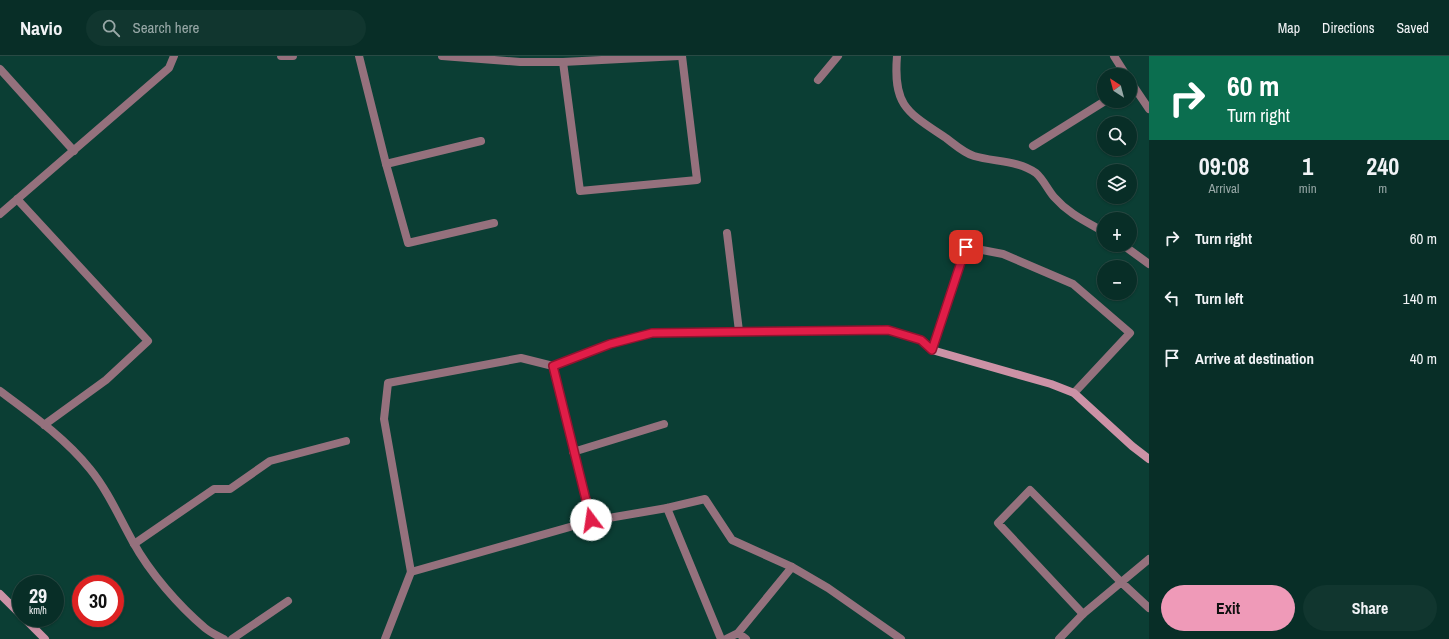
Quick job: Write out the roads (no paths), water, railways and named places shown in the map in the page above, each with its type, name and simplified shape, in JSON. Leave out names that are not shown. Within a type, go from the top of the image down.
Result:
[{"type":"street","points":[[0,214],[169,68],[174,56]]},
{"type":"street","points":[[281,56],[293,56]]},
{"type":"street","points":[[359,56],[386,164],[408,243],[494,223]]},
{"type":"street","points":[[442,56],[563,62],[679,56]]},
{"type":"street","points":[[563,62],[580,191],[697,180],[682,56]]},
{"type":"street","points":[[818,80],[838,56]]},
{"type":"street","points":[[897,56],[896,74],[898,90],[903,103],[915,117],[972,155],[989,160],[1015,164],[1036,173],[1054,198],[1072,214],[1097,228]]},
{"type":"street","points":[[1114,56],[1122,68]]},
{"type":"street","points":[[0,69],[74,151]]},
{"type":"street","points":[[1137,92],[1149,109]]},
{"type":"street","points":[[1033,146],[1097,106]]},
{"type":"street","points":[[386,164],[481,141]]},
{"type":"street","points":[[18,199],[148,341],[106,380],[44,425]]},
{"type":"street","points":[[727,233],[739,331]]},
{"type":"street","points":[[932,350],[966,247],[1004,254],[1073,284],[1130,333],[1074,393]]},
{"type":"street","points":[[1133,252],[1149,264]]},
{"type":"street","points":[[384,639],[411,572],[384,419],[388,383],[521,358],[553,366],[610,344],[652,333],[888,330],[921,340],[932,350],[1052,384],[1074,393],[1132,446],[1149,459]]},
{"type":"street","points":[[553,366],[591,520]]},
{"type":"street","points":[[0,391],[65,443],[89,468],[106,491],[134,544],[157,576],[177,600],[206,629],[224,639]]},
{"type":"street","points":[[573,452],[664,424]]},
{"type":"street","points":[[134,544],[214,489],[230,489],[270,461],[346,441]]},
{"type":"street","points":[[1083,614],[998,523],[1030,490],[1121,582],[1149,608]]},
{"type":"street","points":[[411,572],[591,520],[667,508],[705,499],[732,540],[792,567],[828,588],[901,639]]},
{"type":"street","points":[[667,508],[721,639]]},
{"type":"street","points":[[1059,639],[1083,614],[1149,559]]},
{"type":"street","points":[[726,639],[738,633],[792,567]]},
{"type":"street","points":[[0,594],[12,607]]},
{"type":"street","points":[[232,639],[288,601]]},
{"type":"street","points":[[33,627],[44,639]]},
{"type":"street","points":[[738,633],[746,639]]}]
